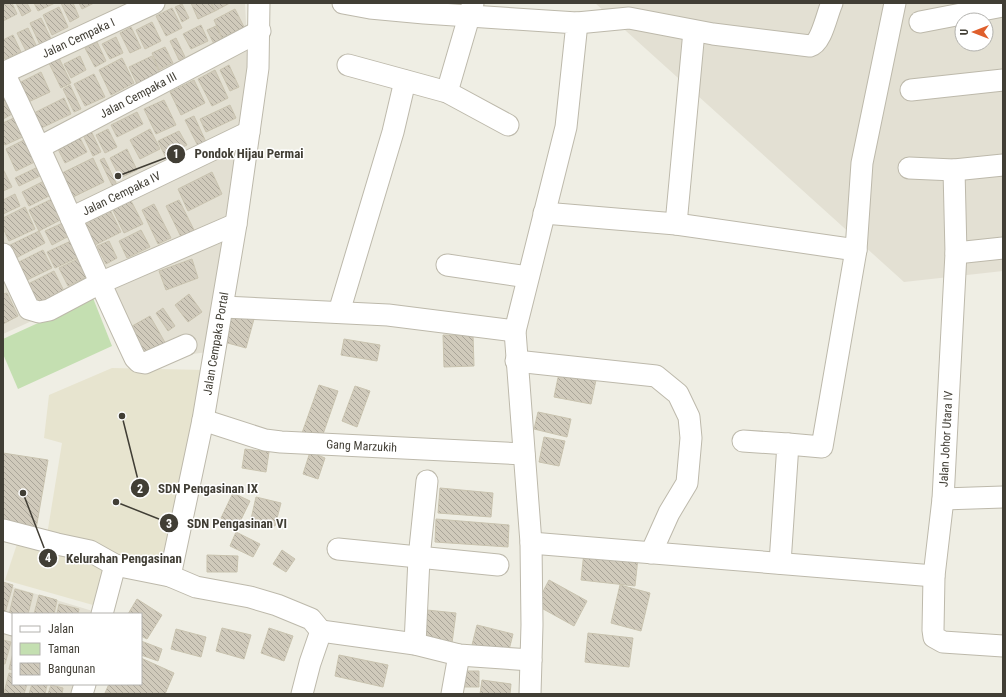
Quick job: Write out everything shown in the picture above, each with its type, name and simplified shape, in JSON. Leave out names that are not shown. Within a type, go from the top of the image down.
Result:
[{"type":"street","name":"Jalan Cempaka I","points":[[3,73],[154,3]]},
{"type":"street","name":"Jalan Cempaka Portal","points":[[170,576],[203,420],[236,224],[258,68],[260,31],[259,3]]},
{"type":"street","points":[[343,3],[509,11],[577,23],[630,11],[694,31],[810,46],[816,43],[829,11]]},
{"type":"street","points":[[743,441],[822,447],[856,250],[862,163],[895,3]]},
{"type":"street","points":[[920,22],[1003,6]]},
{"type":"street","points":[[447,92],[472,9]]},
{"type":"street","points":[[530,694],[531,543],[516,361],[515,331],[566,126],[577,23]]},
{"type":"street","name":"Jalan Cempaka III","points":[[40,147],[260,31]]},
{"type":"street","points":[[676,224],[694,31]]},
{"type":"street","points":[[348,65],[447,92],[508,125]]},
{"type":"street","points":[[3,73],[40,147],[100,283],[139,362],[145,363],[186,345]]},
{"type":"street","points":[[911,90],[1003,80]]},
{"type":"street","points":[[339,312],[393,132],[405,81]]},
{"type":"street","name":"Jalan Cempaka IV","points":[[71,218],[215,150],[249,132]]},
{"type":"street","points":[[909,168],[954,170],[1003,165]]},
{"type":"street","name":"Jalan Johor Utara IV","points":[[954,170],[956,253],[943,499],[934,576],[933,630],[934,637],[943,642],[1003,646]]},
{"type":"street","points":[[544,213],[676,224],[856,250]]},
{"type":"street","points":[[3,255],[29,309],[39,312],[49,310],[100,283],[236,224]]},
{"type":"street","points":[[956,253],[1003,248]]},
{"type":"street","points":[[447,265],[528,276]]},
{"type":"street","points":[[223,307],[388,315],[515,331]]},
{"type":"street","points":[[516,361],[656,376],[678,394],[689,417],[691,438],[687,483],[669,513],[651,553]]},
{"type":"street","name":"Gang Marzukih","points":[[203,420],[265,440],[281,442],[524,454]]},
{"type":"street","points":[[780,563],[788,444]]},
{"type":"street","points":[[415,644],[419,558],[427,481]]},
{"type":"street","points":[[943,499],[1003,497]]},
{"type":"street","points":[[3,530],[90,551],[115,565],[170,576],[196,587],[250,597],[277,605],[311,619],[321,631],[415,644],[459,655],[531,660]]},
{"type":"street","points":[[531,543],[934,576]]},
{"type":"street","points":[[338,549],[498,565]]},
{"type":"street","points":[[102,613],[115,565]]},
{"type":"street","points":[[302,694],[310,663],[321,631]]},
{"type":"street","points":[[452,694],[459,655]]},
{"type":"shaded area","points":[[3,3],[245,3],[248,61],[208,352],[130,362],[98,291],[3,334]]},
{"type":"shaded area","points":[[595,3],[1003,3],[1003,271],[904,282]]},
{"type":"shaded area","points":[[112,368],[205,370],[166,567],[47,535],[62,443],[44,438],[49,395]]},
{"type":"shaded area","points":[[18,541],[98,562],[108,576],[100,607],[5,580]]},
{"type":"shaded area","points":[[3,584],[96,612],[12,613],[12,685],[78,685],[75,694],[3,694]]},
{"type":"green space","points":[[93,298],[112,346],[18,389],[3,354],[3,339]]},
{"type":"building","points":[[3,3],[12,3],[17,14],[3,21]]},
{"type":"building","points":[[16,3],[27,3],[31,11],[22,16]]},
{"type":"building","points":[[34,3],[55,3],[38,11]]},
{"type":"building","points":[[61,3],[73,3],[79,17],[70,22]]},
{"type":"building","points":[[79,3],[94,3],[82,9]]},
{"type":"building","points":[[191,3],[211,3],[215,11],[198,19]]},
{"type":"building","points":[[211,3],[230,3],[215,11]]},
{"type":"building","points":[[182,4],[189,18],[182,22],[175,7]]},
{"type":"building","points":[[59,7],[68,27],[52,35],[43,15]]},
{"type":"building","points":[[172,8],[182,28],[166,36],[156,16]]},
{"type":"building","points":[[235,9],[244,27],[222,38],[214,20]]},
{"type":"building","points":[[41,18],[52,41],[41,47],[30,23]]},
{"type":"building","points":[[152,22],[161,41],[145,49],[136,30]]},
{"type":"building","points":[[201,25],[208,41],[191,49],[183,34]]},
{"type":"building","points":[[216,26],[224,42],[215,46],[207,30]]},
{"type":"building","points":[[131,27],[141,48],[130,53],[120,33]]},
{"type":"building","points":[[28,28],[36,45],[26,51],[17,33]]},
{"type":"building","points":[[13,35],[21,52],[5,59],[3,55],[3,40]]},
{"type":"building","points":[[116,37],[123,53],[110,59],[102,44]]},
{"type":"building","points":[[176,38],[185,57],[179,60],[170,41]]},
{"type":"building","points":[[97,42],[106,61],[95,67],[85,48]]},
{"type":"building","points":[[165,47],[173,63],[159,70],[152,53]]},
{"type":"building","points":[[80,56],[86,70],[71,78],[64,64]]},
{"type":"building","points":[[152,56],[160,73],[137,84],[129,67]]},
{"type":"building","points":[[59,58],[71,83],[61,88],[49,63]]},
{"type":"building","points":[[122,58],[134,83],[111,95],[99,70]]},
{"type":"building","points":[[229,65],[239,87],[230,91],[220,70]]},
{"type":"building","points":[[215,70],[228,98],[212,106],[198,79]]},
{"type":"building","points":[[41,72],[50,92],[24,104],[15,85]]},
{"type":"building","points":[[94,74],[105,97],[85,106],[74,84]]},
{"type":"building","points":[[194,80],[205,103],[181,115],[170,92]]},
{"type":"building","points":[[70,85],[81,109],[74,112],[63,89]]},
{"type":"building","points":[[3,95],[14,113],[3,119]]},
{"type":"building","points":[[64,98],[71,114],[35,131],[28,116]]},
{"type":"building","points":[[164,100],[176,125],[156,134],[144,109]]},
{"type":"building","points":[[230,105],[236,118],[206,132],[200,119]]},
{"type":"building","points":[[137,112],[143,124],[117,137],[111,125]]},
{"type":"building","points":[[18,116],[27,135],[5,145],[3,141],[3,123]]},
{"type":"building","points":[[194,116],[206,142],[198,146],[185,120]]},
{"type":"building","points":[[108,129],[117,147],[105,153],[96,135]]},
{"type":"building","points":[[150,129],[160,149],[140,159],[130,140]]},
{"type":"building","points":[[91,131],[101,152],[93,156],[83,135]]},
{"type":"building","points":[[179,131],[187,145],[165,156],[158,141]]},
{"type":"building","points":[[32,136],[43,158],[16,171],[6,149]]},
{"type":"building","points":[[79,136],[87,152],[65,163],[57,147]]},
{"type":"building","points":[[127,149],[137,170],[120,178],[110,158]]},
{"type":"building","points":[[93,158],[104,182],[67,200],[56,176]]},
{"type":"building","points":[[104,158],[117,185],[113,187],[100,160]]},
{"type":"building","points":[[40,166],[44,174],[19,186],[15,178]]},
{"type":"building","points":[[3,169],[12,187],[3,191]]},
{"type":"building","points":[[212,172],[222,194],[188,211],[178,189]]},
{"type":"building","points":[[44,181],[51,195],[29,206],[22,192]]},
{"type":"building","points":[[15,194],[20,206],[3,214],[3,200]]},
{"type":"building","points":[[128,195],[143,224],[124,233],[110,204]]},
{"type":"building","points":[[54,198],[64,218],[39,231],[29,210]]},
{"type":"building","points":[[179,200],[196,234],[183,241],[166,206]]},
{"type":"building","points":[[154,204],[171,238],[158,244],[142,210]]},
{"type":"building","points":[[25,207],[35,229],[9,241],[3,228],[3,218]]},
{"type":"building","points":[[109,208],[121,232],[93,246],[82,221]]},
{"type":"building","points":[[65,222],[71,235],[52,245],[45,231]]},
{"type":"building","points":[[141,230],[150,247],[127,258],[119,241]]},
{"type":"building","points":[[39,231],[45,243],[12,260],[6,247]]},
{"type":"building","points":[[73,240],[81,256],[55,268],[47,252]]},
{"type":"building","points":[[109,241],[117,258],[106,264],[97,246]]},
{"type":"building","points":[[43,250],[52,268],[27,280],[19,262]]},
{"type":"building","points":[[80,258],[89,276],[68,286],[59,268]]},
{"type":"building","points":[[192,259],[198,278],[166,290],[159,271]]},
{"type":"building","points":[[54,271],[64,291],[34,306],[24,286]]},
{"type":"building","points":[[7,293],[18,316],[3,324],[3,294]]},
{"type":"building","points":[[189,294],[202,312],[188,322],[175,305]]},
{"type":"building","points":[[163,308],[175,326],[168,331],[156,313]]},
{"type":"building","points":[[232,313],[254,319],[246,348],[224,342]]},
{"type":"building","points":[[150,316],[167,346],[144,360],[127,329]]},
{"type":"building","points":[[443,335],[473,335],[474,366],[444,367]]},
{"type":"building","points":[[344,339],[380,345],[377,361],[341,355]]},
{"type":"building","points":[[559,373],[596,380],[591,404],[554,397]]},
{"type":"building","points":[[319,385],[338,391],[321,440],[302,433]]},
{"type":"building","points":[[355,386],[370,391],[357,427],[342,421]]},
{"type":"building","points":[[538,412],[571,419],[567,437],[534,429]]},
{"type":"building","points":[[544,437],[565,441],[559,466],[539,462]]},
{"type":"building","points":[[245,449],[269,452],[266,472],[242,468]]},
{"type":"building","points":[[310,452],[325,458],[318,479],[303,474]]},
{"type":"building","points":[[3,453],[48,460],[35,535],[3,526]]},
{"type":"building","points":[[440,488],[493,493],[491,517],[438,513]]},
{"type":"building","points":[[233,493],[250,501],[238,526],[221,518]]},
{"type":"building","points":[[256,497],[281,503],[275,526],[251,519]]},
{"type":"building","points":[[436,519],[509,525],[508,547],[435,542]]},
{"type":"building","points":[[236,532],[260,544],[253,557],[230,546]]},
{"type":"building","points":[[282,550],[295,559],[286,572],[273,564]]},
{"type":"building","points":[[584,552],[638,558],[635,586],[581,580]]},
{"type":"building","points":[[207,555],[238,556],[237,572],[207,572]]},
{"type":"building","points":[[549,580],[587,601],[574,626],[536,605]]},
{"type":"building","points":[[3,582],[13,585],[5,613],[3,612]]},
{"type":"building","points":[[620,585],[650,593],[641,631],[611,623]]},
{"type":"building","points":[[15,589],[33,594],[28,613],[12,613],[12,616],[9,615]]},
{"type":"building","points":[[39,595],[57,600],[54,613],[34,613]]},
{"type":"building","points":[[137,599],[162,615],[147,639],[142,636],[142,613],[129,613]]},
{"type":"building","points":[[59,604],[79,609],[78,613],[57,613]]},
{"type":"building","points":[[427,610],[456,613],[452,643],[423,640]]},
{"type":"building","points":[[477,625],[513,634],[508,654],[472,645]]},
{"type":"building","points":[[222,628],[251,635],[244,659],[216,651]]},
{"type":"building","points":[[269,628],[293,636],[284,661],[261,653]]},
{"type":"building","points":[[176,629],[206,637],[201,657],[171,649]]},
{"type":"building","points":[[588,633],[633,638],[629,667],[585,662]]},
{"type":"building","points":[[3,640],[11,642],[5,664],[3,664]]},
{"type":"building","points":[[142,641],[162,649],[158,661],[142,655]]},
{"type":"building","points":[[339,655],[388,665],[383,687],[335,676]]},
{"type":"building","points":[[12,657],[12,670],[9,669]]},
{"type":"building","points":[[142,658],[174,673],[165,694],[105,693],[109,685],[142,685]]},
{"type":"building","points":[[459,671],[479,671],[479,687],[458,687]]},
{"type":"building","points":[[9,673],[12,674],[12,685],[27,685],[24,694],[4,693]]},
{"type":"building","points":[[482,680],[511,684],[510,694],[480,694]]},
{"type":"building","points":[[32,685],[47,685],[45,694],[29,694]]},
{"type":"building","points":[[51,685],[63,688],[62,694],[48,694]]},
{"type":"place","name":"Pondok Hijau Permai","points":[[118,176]]},
{"type":"place","name":"SDN Pengasinan IX","points":[[122,416]]},
{"type":"place","name":"Kelurahan Pengasinan","points":[[23,493]]},
{"type":"place","name":"SDN Pengasinan VI","points":[[116,502]]}]
